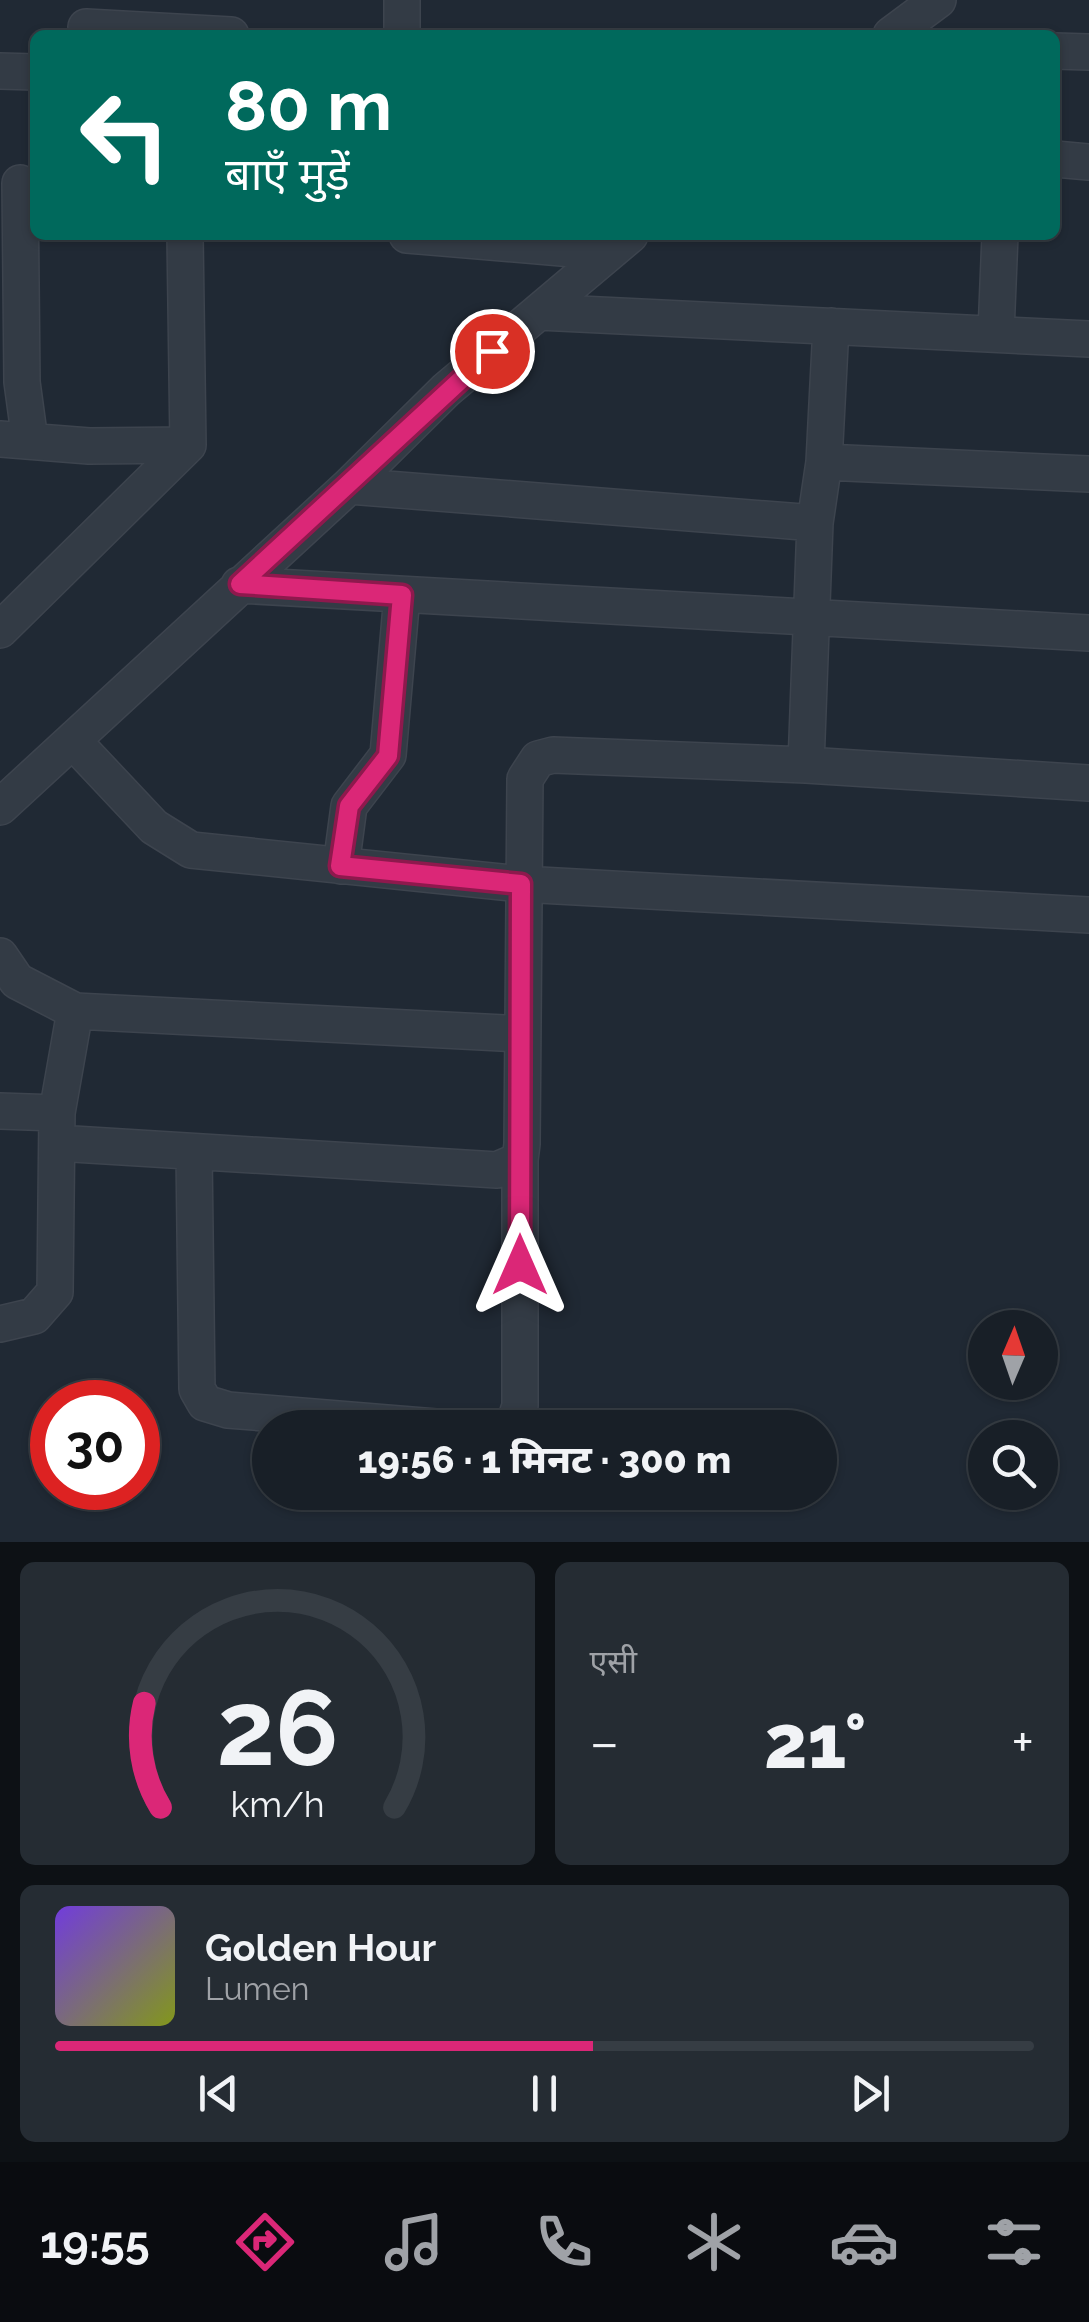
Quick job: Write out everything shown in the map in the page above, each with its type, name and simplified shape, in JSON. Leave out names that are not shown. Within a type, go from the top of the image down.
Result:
[{"type":"street","points":[[402,0],[402,30]]},
{"type":"street","points":[[898,30],[938,0]]},
{"type":"street","points":[[86,21],[179,30]]},
{"type":"street","points":[[1060,51],[1089,52]]},
{"type":"street","points":[[0,71],[30,72]]},
{"type":"street","points":[[1060,159],[1089,162]]},
{"type":"street","points":[[18,183],[22,382],[15,440],[188,445]]},
{"type":"street","points":[[0,630],[188,445],[184,240]]},
{"type":"street","points":[[525,240],[619,244]]},
{"type":"street","points":[[996,333],[1000,240]]},
{"type":"street","points":[[0,807],[349,486],[446,390],[619,244]]},
{"type":"street","points":[[539,312],[1089,339]]},
{"type":"street","points":[[806,764],[815,523],[824,462],[831,326]]},
{"type":"street","points":[[824,462],[1089,474]]},
{"type":"street","points":[[349,486],[815,523]]},
{"type":"street","points":[[240,584],[1089,632]]},
{"type":"street","points":[[340,866],[349,806],[388,756],[402,595]]},
{"type":"street","points":[[74,742],[170,841],[191,850],[521,884],[1089,915]]},
{"type":"street","points":[[519,1410],[521,884],[525,779],[538,759],[553,755],[806,764],[1089,784]]},
{"type":"street","points":[[0,956],[18,981],[75,1011],[522,1034]]},
{"type":"street","points":[[0,1324],[34,1316],[55,1292],[57,1128],[75,1011]]},
{"type":"street","points":[[0,1111],[57,1128],[194,1152],[496,1170],[520,1160]]},
{"type":"street","points":[[194,1152],[197,1389],[205,1403],[252,1412]]},
{"type":"route","points":[[492,351],[240,584],[402,595],[388,756],[349,806],[340,866],[521,884],[520,1265]]}]
